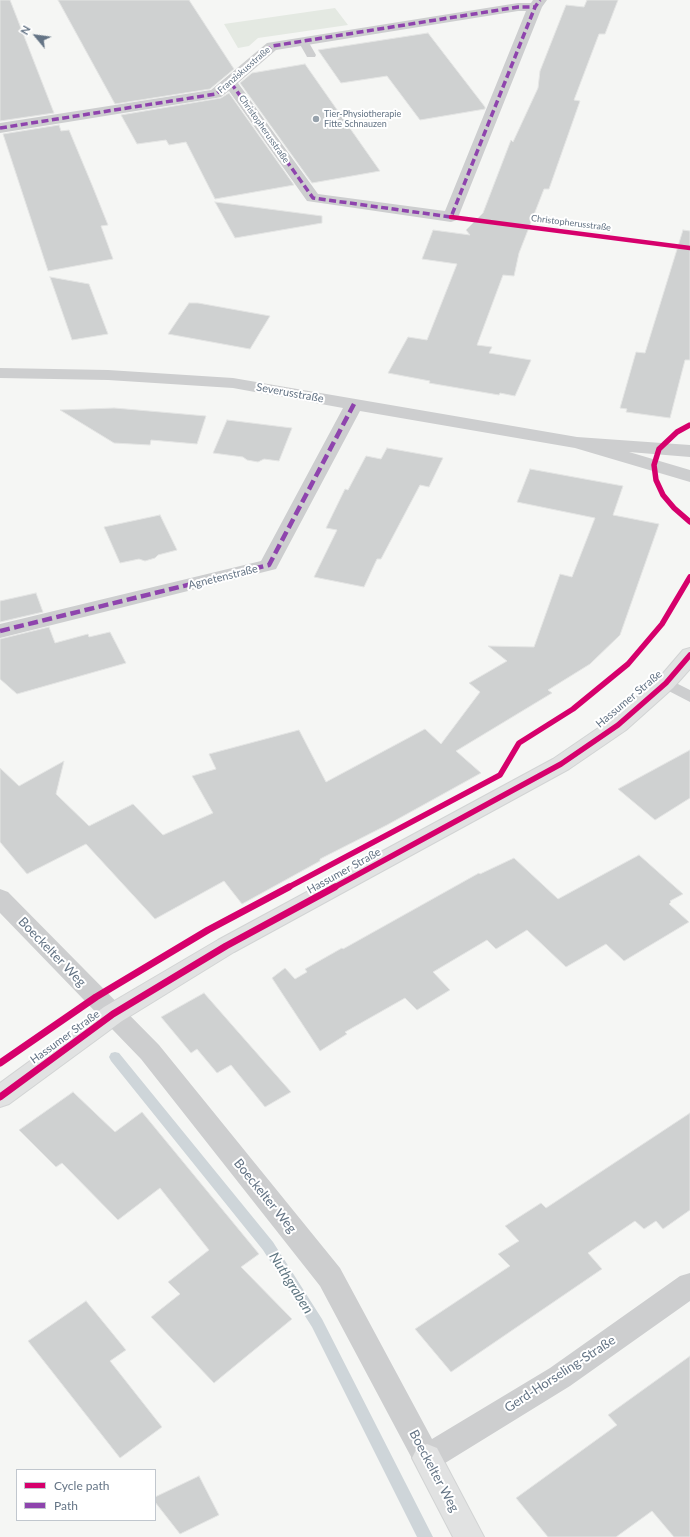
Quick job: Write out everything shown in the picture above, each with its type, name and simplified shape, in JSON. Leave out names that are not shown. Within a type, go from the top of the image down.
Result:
[{"type":"street","name":"Franziskusstraße","points":[[0,128],[216,94],[231,83],[272,46],[537,3]]},
{"type":"street","name":"Christopherusstraße","points":[[231,83],[313,198],[450,217],[537,3]]},
{"type":"street","name":"Severusstraße","points":[[0,368],[233,383],[577,443],[690,451]]},
{"type":"street","name":"Agnetenstraße","points":[[0,631],[269,565],[354,404]]},
{"type":"street","name":"Severusstraße","points":[[577,443],[690,476]]},
{"type":"street","name":"Hassumer Straße","points":[[0,1097],[113,1014],[226,946],[561,764],[618,725],[666,683],[690,655]]},
{"type":"street","name":"Boeckelter Weg","points":[[0,898],[150,1052],[330,1277],[469,1537]]},
{"type":"street","name":"Gerd-Horseling-Straße","points":[[427,1458],[560,1377],[690,1284]]},
{"type":"lane","points":[[303,41],[311,55]]},
{"type":"lane","points":[[666,683],[690,698]]},
{"type":"shaded area","points":[[335,8],[348,25],[258,38],[249,46],[238,48],[224,24]]},
{"type":"building","points":[[0,0],[10,0],[54,113],[0,121]]},
{"type":"building","points":[[58,0],[189,0],[234,69],[210,89],[115,104]]},
{"type":"building","points":[[587,0],[618,0],[605,34],[599,34],[574,100],[580,101],[549,189],[544,189],[519,253],[514,276],[503,275],[477,345],[492,347],[489,353],[531,360],[515,396],[500,393],[499,395],[429,383],[430,381],[388,373],[408,337],[427,340],[457,264],[422,259],[433,230],[470,235],[466,230],[483,213],[511,140],[513,142],[538,88],[540,71],[566,5],[584,7]]},
{"type":"building","points":[[428,33],[485,109],[420,120],[387,76],[341,83],[318,50]]},
{"type":"building","points":[[305,64],[380,171],[312,183],[240,83],[252,73]]},
{"type":"building","points":[[229,93],[294,185],[215,199],[186,142],[169,145],[166,140],[137,144],[121,115],[221,98]]},
{"type":"building","points":[[59,125],[61,131],[69,130],[92,185],[108,225],[101,226],[113,259],[48,271],[3,134]]},
{"type":"building","points":[[215,202],[322,216],[322,223],[235,238]]},
{"type":"building","points":[[683,230],[690,231],[690,360],[685,360],[670,418],[626,412],[627,409],[620,408],[636,352],[645,353]]},
{"type":"building","points":[[50,277],[89,284],[108,334],[72,340]]},
{"type":"building","points":[[189,303],[198,303],[270,316],[250,349],[168,334]]},
{"type":"building","points":[[114,408],[206,416],[197,444],[151,440],[150,445],[114,443],[60,410]]},
{"type":"building","points":[[227,420],[292,428],[279,461],[264,459],[258,462],[247,460],[243,457],[213,453]]},
{"type":"building","points":[[387,448],[443,458],[429,487],[420,485],[381,559],[377,559],[364,587],[314,577],[337,530],[326,528],[345,489],[348,490],[366,456],[381,459]]},
{"type":"building","points":[[530,469],[623,486],[613,515],[659,524],[620,635],[590,664],[548,690],[552,693],[456,751],[481,773],[387,825],[320,859],[320,861],[242,904],[224,881],[155,919],[86,844],[27,874],[0,842],[0,768],[19,786],[64,761],[56,794],[89,826],[133,804],[163,835],[213,813],[192,776],[216,769],[209,754],[299,730],[326,782],[425,729],[441,744],[480,692],[469,683],[507,661],[488,646],[534,647],[560,574],[572,577],[595,518],[517,502]]},
{"type":"building","points":[[160,515],[177,550],[158,555],[155,558],[145,561],[139,559],[120,563],[104,527]]},
{"type":"building","points":[[36,593],[43,612],[0,622],[0,601]]},
{"type":"building","points":[[49,627],[55,643],[88,634],[89,637],[110,632],[126,663],[17,694],[0,679],[0,639]]},
{"type":"building","points":[[690,750],[690,798],[655,820],[618,789]]},
{"type":"building","points":[[639,855],[683,894],[670,901],[671,902],[669,904],[689,922],[624,961],[606,944],[566,967],[527,930],[496,949],[487,940],[433,972],[450,990],[417,1010],[405,998],[345,1032],[347,1034],[320,1051],[272,978],[285,968],[295,979],[307,972],[305,969],[342,948],[343,949],[479,873],[480,874],[514,858],[558,899]]},
{"type":"building","points":[[204,993],[291,1092],[265,1107],[231,1065],[217,1073],[197,1049],[191,1053],[161,1017]]},
{"type":"building","points":[[73,1092],[115,1132],[142,1112],[259,1254],[241,1267],[292,1319],[214,1383],[151,1317],[180,1294],[168,1282],[209,1250],[160,1188],[118,1220],[62,1163],[56,1167],[19,1130]]},
{"type":"building","points":[[690,1113],[690,1210],[663,1229],[656,1221],[644,1229],[635,1221],[588,1253],[602,1269],[451,1372],[415,1329],[510,1266],[498,1254],[519,1241],[505,1226],[541,1203],[546,1208]]},
{"type":"building","points":[[86,1301],[126,1350],[110,1361],[162,1427],[120,1458],[28,1341]]},
{"type":"building","points":[[690,1356],[690,1537],[674,1537],[652,1511],[616,1537],[548,1537],[516,1498],[617,1425],[608,1415]]},
{"type":"building","points":[[199,1476],[219,1515],[180,1534],[156,1503],[156,1497]]},
{"type":"waterway","name":"Nuthgraben","points":[[115,1057],[268,1246],[317,1323],[425,1537]]},
{"type":"marked path","points":[[231,83],[313,198],[451,217],[535,7],[540,0]]},
{"type":"marked path","points":[[0,128],[216,94],[272,46],[518,7],[535,7]]},
{"type":"marked path","points":[[0,631],[269,565],[354,404]]},
{"type":"cycle path","points":[[451,217],[690,248]]},
{"type":"cycle path","points":[[690,425],[677,432],[659,449],[654,465],[656,480],[663,495],[674,508],[690,522]]},
{"type":"cycle path","points":[[0,1063],[96,997],[208,930],[500,775],[519,743],[573,709],[628,664],[662,624],[690,577]]},
{"type":"cycle path","points":[[0,1097],[113,1014],[226,946],[561,764],[618,725],[666,683],[690,655]]},
{"type":"place","name":"Tier-Physiotherapie Fitte Schnauzen","points":[[316,119]]}]
